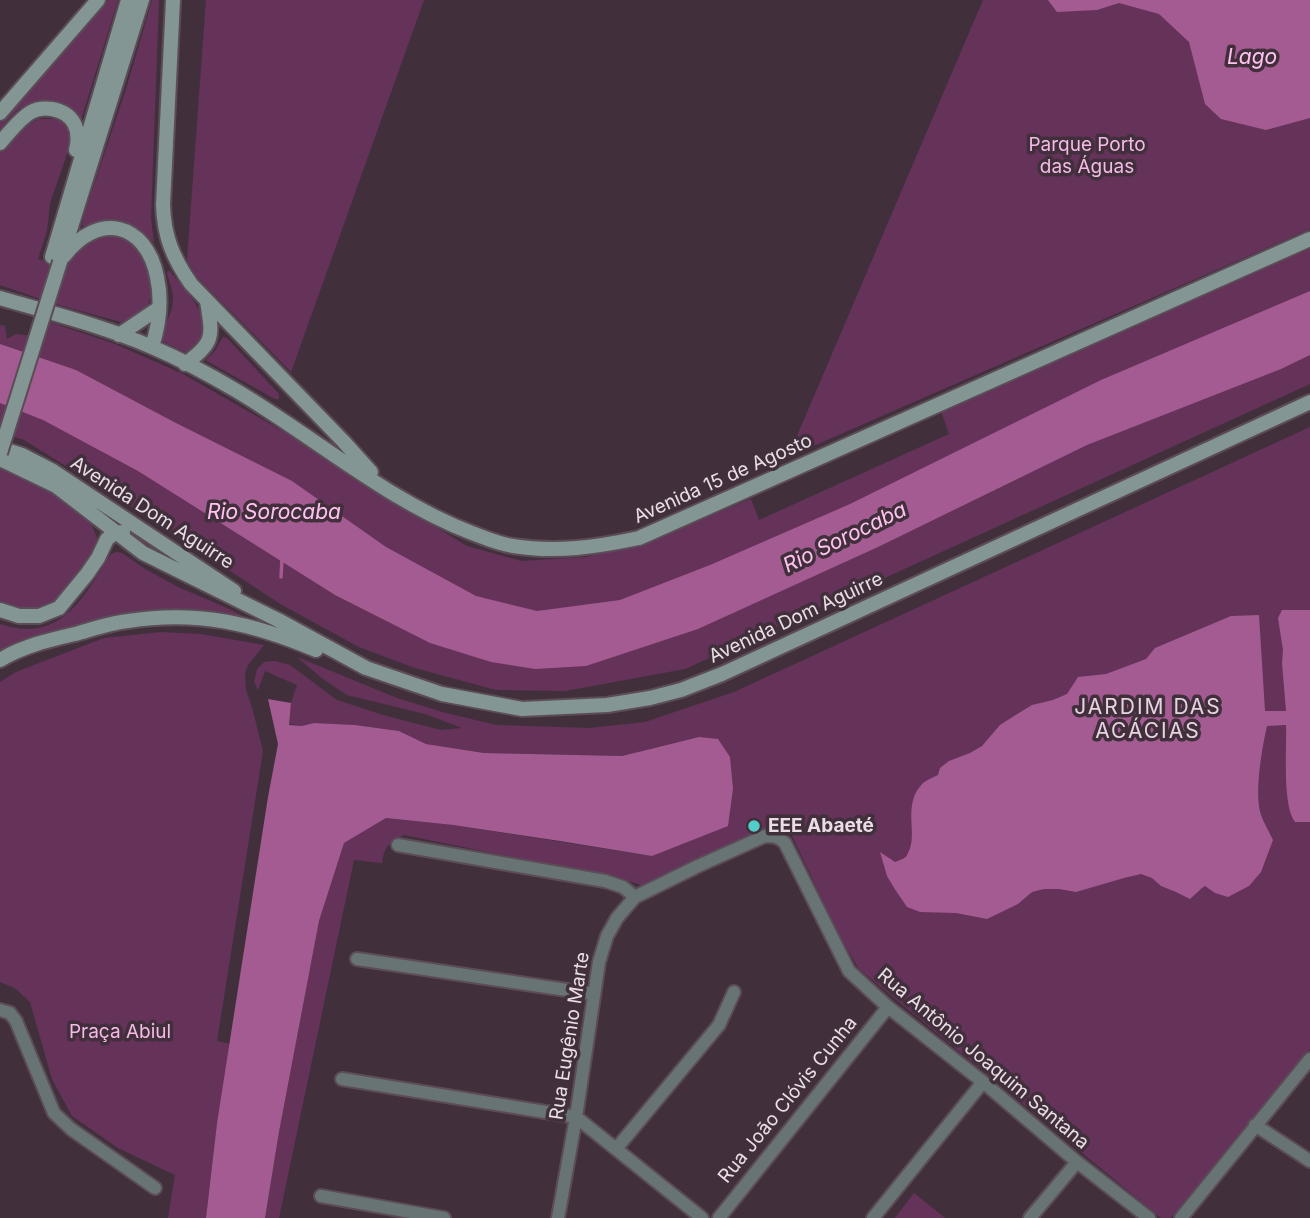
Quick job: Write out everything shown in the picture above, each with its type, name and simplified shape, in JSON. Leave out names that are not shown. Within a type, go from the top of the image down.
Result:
[{"type":"main road","points":[[1,110],[98,0]]},
{"type":"main road","points":[[58,234],[128,0]]},
{"type":"main road","points":[[0,428],[142,0]]},
{"type":"main road","points":[[173,0],[163,224],[177,264],[191,284],[344,442],[383,487]]},
{"type":"main road","points":[[0,143],[23,118],[32,111],[43,108],[63,112],[72,118],[77,129],[77,146],[62,190],[55,262],[0,453]]},
{"type":"main road","points":[[55,262],[88,233],[106,228],[131,232],[146,249],[159,288],[157,329],[152,347]]},
{"type":"main road","name":"Avenida 15 de Agosto","points":[[0,298],[119,335],[186,364],[235,390],[417,508],[458,527],[511,546],[548,549],[593,547],[639,538],[1310,239]]},
{"type":"main road","points":[[186,364],[204,349],[211,336],[207,300]]},
{"type":"main road","points":[[119,335],[159,308]]},
{"type":"main road","name":"Avenida Dom Aguirre","points":[[0,459],[56,486],[143,553],[278,620],[366,668],[442,694],[522,709],[607,705],[681,690],[722,674],[1310,402]]},
{"type":"main road","name":"Avenida Dom Aguirre","points":[[0,448],[22,455],[53,471],[278,620]]},
{"type":"main road","points":[[97,518],[102,533],[98,558]]},
{"type":"main road","points":[[0,610],[19,616],[40,616],[59,608],[98,558],[107,539],[116,533],[136,535],[183,556]]},
{"type":"main road","points":[[0,660],[37,643],[125,621],[166,617],[213,619],[247,626],[280,635],[366,668]]},
{"type":"street","name":"Rua Eugênio Marte","points":[[558,1218],[599,962],[607,936],[617,918],[635,897],[765,836],[776,837]]},
{"type":"street","name":"Rua Antônio Joaquim Santana","points":[[776,837],[785,843],[849,971],[888,1007],[1149,1218]]},
{"type":"street","points":[[398,845],[605,881],[622,887],[635,897]]},
{"type":"street","points":[[357,959],[594,994]]},
{"type":"street","points":[[616,1149],[719,1025],[734,992]]},
{"type":"street","name":"Rua João Clóvis Cunha","points":[[719,1218],[888,1007]]},
{"type":"street","points":[[0,1010],[10,1013],[16,1021],[54,1113],[71,1129],[155,1188]]},
{"type":"street","points":[[1181,1218],[1310,1059]]},
{"type":"street","points":[[342,1079],[576,1117],[702,1218]]},
{"type":"street","points":[[873,1218],[982,1082]]},
{"type":"street","points":[[1255,1125],[1310,1161]]},
{"type":"street","points":[[1030,1218],[1077,1162]]},
{"type":"street","points":[[321,1196],[444,1218]]},
{"type":"street","points":[[682,1218],[684,1204]]},
{"type":"green space","points":[[108,0],[118,0],[80,123],[68,109],[45,100],[19,109],[0,129],[0,120]]},
{"type":"green space","points":[[152,0],[159,0],[151,218],[154,243],[136,228],[114,220],[82,226]]},
{"type":"green space","points":[[206,0],[424,0],[291,372],[196,276],[187,260]]},
{"type":"green space","name":"Parque Porto das Águas","points":[[983,0],[1310,0],[1310,229],[788,457]]},
{"type":"green space","points":[[38,119],[59,119],[68,129],[70,141],[50,203],[47,231],[38,259],[62,267],[71,250],[102,233],[118,236],[130,243],[141,255],[151,294],[147,310],[121,322],[0,285],[0,153],[23,128]]},
{"type":"green space","points":[[1310,245],[1310,384],[685,669],[565,691],[496,690],[415,668],[359,647],[282,605],[24,440],[0,432],[0,325],[5,326],[7,339],[16,334],[40,337],[46,321],[115,344],[183,374],[319,452],[467,546],[521,561],[586,557],[649,541],[751,499],[759,520],[949,434],[941,411]]},
{"type":"green space","points":[[169,270],[195,303],[204,322],[204,339],[193,352],[187,353],[162,339],[173,305],[167,273]]},
{"type":"green space","points":[[223,337],[227,338],[279,394],[279,399],[206,360]]},
{"type":"green space","points":[[1310,427],[1310,1049],[1171,1218],[1161,1218],[859,969],[838,933],[786,823],[644,886],[626,880],[404,835],[388,846],[382,863],[354,860],[279,1218],[265,1218],[319,921],[344,843],[386,818],[453,825],[652,856],[699,737],[622,756],[484,753],[426,744],[399,731],[355,725],[289,724],[291,703],[297,685],[265,671],[258,690],[254,682],[257,669],[264,662],[275,661],[290,665],[337,700],[441,730],[462,728],[425,714],[347,695],[297,657],[397,698],[496,725],[589,728],[645,722],[734,692]]},
{"type":"green space","points":[[0,467],[38,484],[77,511],[91,523],[97,538],[94,555],[61,598],[48,606],[28,611],[12,609],[0,603]]},
{"type":"green space","points":[[117,552],[178,587],[265,627],[148,612],[0,655],[0,624],[21,629],[39,628],[54,622],[80,601],[111,554]]},
{"type":"green space","name":"Praça Abiul","points":[[161,632],[201,634],[264,645],[245,673],[246,690],[263,751],[217,1041],[230,1044],[206,1218],[168,1218],[175,1175],[118,1148],[72,1116],[52,1079],[30,1002],[15,988],[0,982],[0,682],[16,672],[104,638]]},
{"type":"green space","points":[[914,1193],[945,1218],[895,1218]]},
{"type":"water","name":"Lago","points":[[1048,0],[1310,0],[1310,118],[1266,130],[1221,119],[1205,104],[1189,42],[1159,14],[1119,3],[1097,10],[1057,12]]},
{"type":"water","name":"Rio Sorocaba","points":[[1310,291],[1310,355],[1281,369],[1087,445],[878,547],[698,629],[586,666],[535,669],[491,662],[430,643],[335,595],[138,471],[43,420],[0,403],[0,344],[76,370],[292,481],[386,547],[476,596],[537,611],[620,600],[710,565],[850,504],[1101,380]]},
{"type":"water","points":[[1282,610],[1310,610],[1310,822],[1295,822],[1288,803],[1286,725],[1267,726],[1258,795],[1261,815],[1273,840],[1261,872],[1249,886],[1228,897],[1205,886],[1190,899],[1141,874],[1076,892],[1044,889],[1032,892],[1018,904],[987,919],[956,913],[920,912],[907,907],[887,876],[880,852],[895,862],[907,855],[911,845],[911,810],[916,792],[923,783],[938,775],[940,768],[982,746],[1000,725],[1032,705],[1067,694],[1078,677],[1106,674],[1146,659],[1155,648],[1231,616],[1259,615],[1265,711],[1286,711],[1283,650],[1278,618]]},
{"type":"water","points":[[268,699],[291,703],[289,725],[355,725],[399,731],[426,744],[484,753],[622,756],[699,737],[718,739],[730,757],[733,789],[728,826],[652,856],[453,825],[386,818],[344,843],[319,921],[265,1218],[206,1218],[217,1123],[278,744]]},
{"type":"waterway","points":[[281,577],[282,559]]},
{"type":"place","name":"EEE Abaeté","points":[[754,826]]},
{"type":"district","name":"JARDIM DAS ACÁCIAS","points":[[1148,720]]}]
